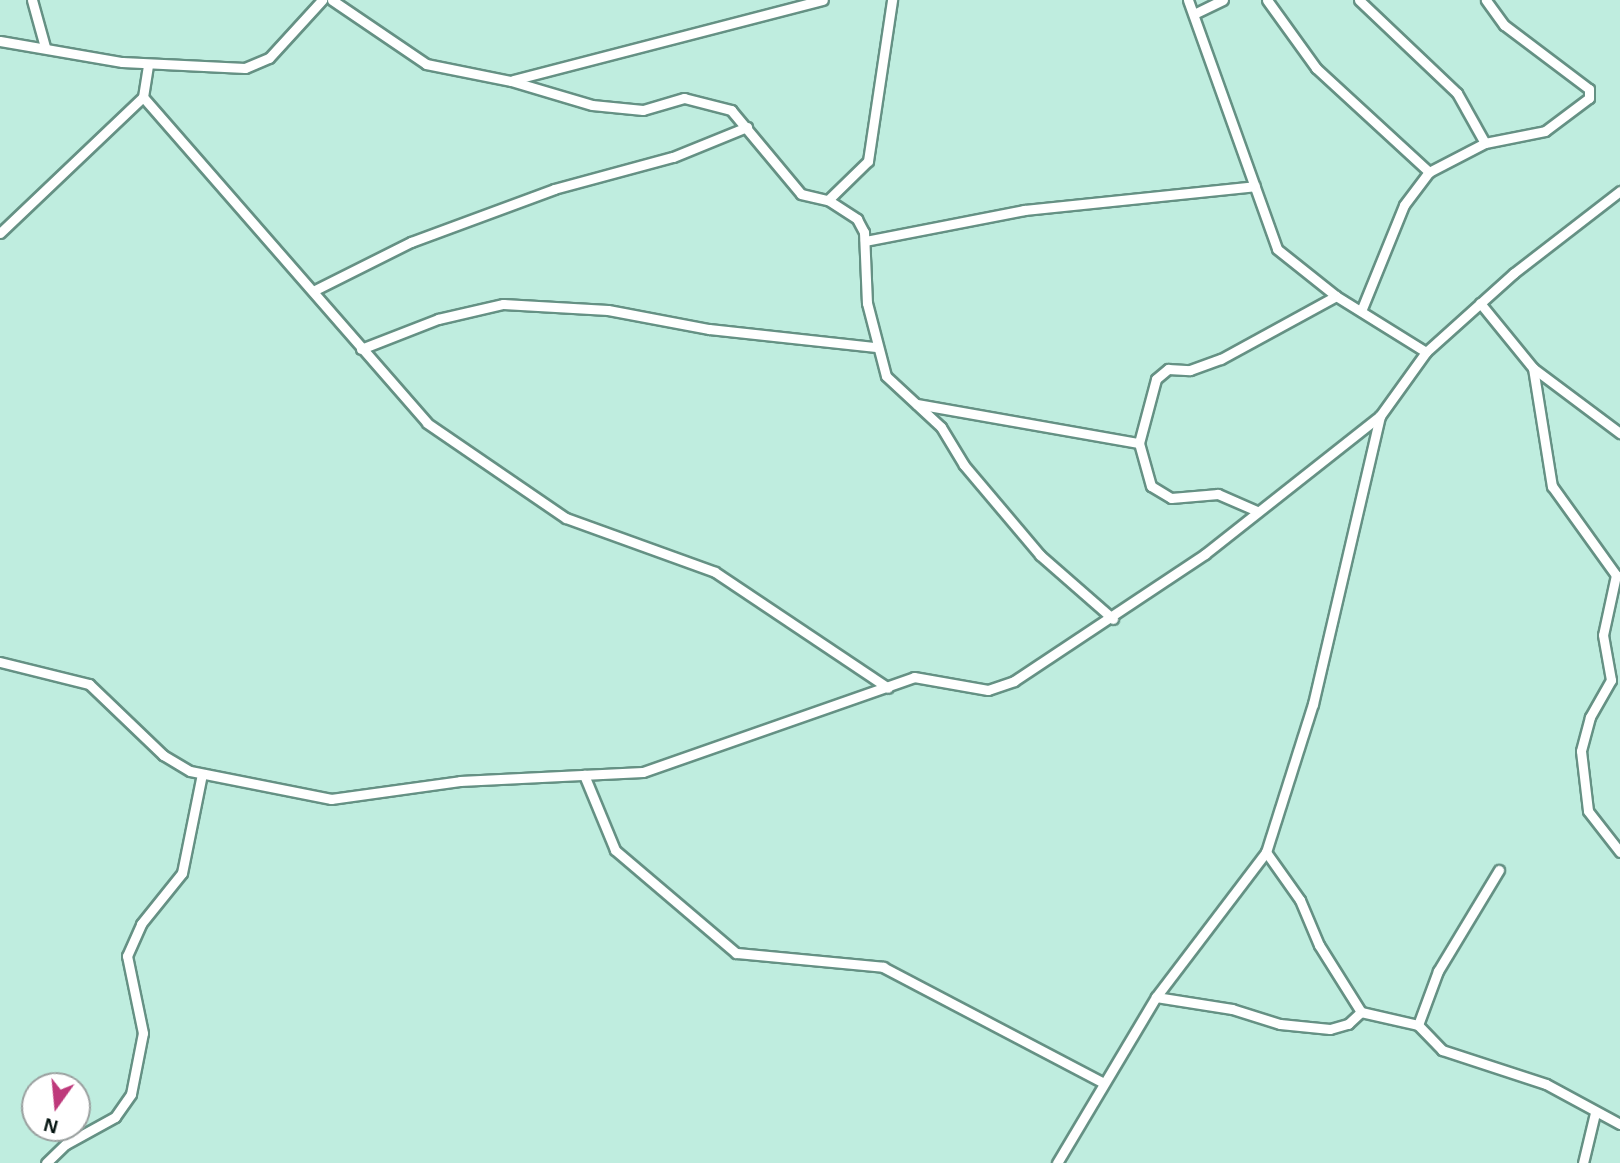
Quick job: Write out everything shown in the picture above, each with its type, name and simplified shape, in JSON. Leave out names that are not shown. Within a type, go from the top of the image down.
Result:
[{"type":"street","points":[[33,0],[45,47]]},
{"type":"street","points":[[0,41],[148,64],[256,66],[322,0]]},
{"type":"street","points":[[332,0],[391,37],[415,61],[511,81],[592,105],[633,110],[684,98],[726,107],[747,127],[796,190],[828,200],[851,212],[864,241],[863,284],[886,376],[941,428],[964,465],[1040,555],[1113,619]]},
{"type":"street","points":[[511,81],[823,0]]},
{"type":"street","points":[[828,200],[868,162],[892,0]]},
{"type":"street","points":[[1188,0],[1196,13],[1277,249],[1336,296],[1426,352]]},
{"type":"street","points":[[1196,13],[1223,0]]},
{"type":"street","points":[[1266,0],[1316,68],[1429,173]]},
{"type":"street","points":[[1359,0],[1457,93],[1485,144]]},
{"type":"street","points":[[1361,311],[1404,205],[1429,173],[1485,144],[1545,131],[1590,93],[1504,26],[1486,0]]},
{"type":"street","points":[[0,233],[143,97],[148,64]]},
{"type":"street","points":[[143,97],[427,423],[552,510],[715,572],[888,688]]},
{"type":"street","points":[[313,291],[411,242],[554,189],[673,157],[747,127]]},
{"type":"street","points":[[864,241],[1024,210],[1255,186]]},
{"type":"street","points":[[0,662],[89,684],[163,755],[202,774],[299,788],[331,799],[460,781],[643,772],[914,677],[988,690],[1049,662],[1113,619],[1380,416],[1426,352],[1480,303],[1620,191]]},
{"type":"street","points":[[1257,511],[1218,494],[1159,494],[1147,478],[1139,443],[1161,373],[1221,359],[1336,296]]},
{"type":"street","points":[[1480,303],[1533,369],[1620,433]]},
{"type":"street","points":[[361,349],[438,319],[503,304],[608,310],[709,329],[877,348]]},
{"type":"street","points":[[1533,369],[1552,486],[1616,575],[1603,635],[1611,680],[1587,724],[1581,751],[1588,811],[1620,852]]},
{"type":"street","points":[[916,404],[1139,443]]},
{"type":"street","points":[[1057,1163],[1102,1082],[1156,997],[1266,852],[1313,705],[1380,416]]},
{"type":"street","points":[[46,1163],[66,1144],[115,1117],[131,1094],[143,1033],[127,956],[141,924],[182,873],[202,774]]},
{"type":"street","points":[[584,775],[615,850],[736,953],[883,967],[1102,1082]]},
{"type":"street","points":[[1266,852],[1300,900],[1320,945],[1361,1012],[1418,1025],[1442,1050],[1546,1084],[1595,1113],[1620,1124]]},
{"type":"street","points":[[1418,1025],[1438,971],[1499,870]]},
{"type":"street","points":[[1156,997],[1232,1009],[1280,1024],[1330,1029],[1348,1024],[1361,1012]]},
{"type":"street","points":[[1583,1163],[1595,1113]]}]
